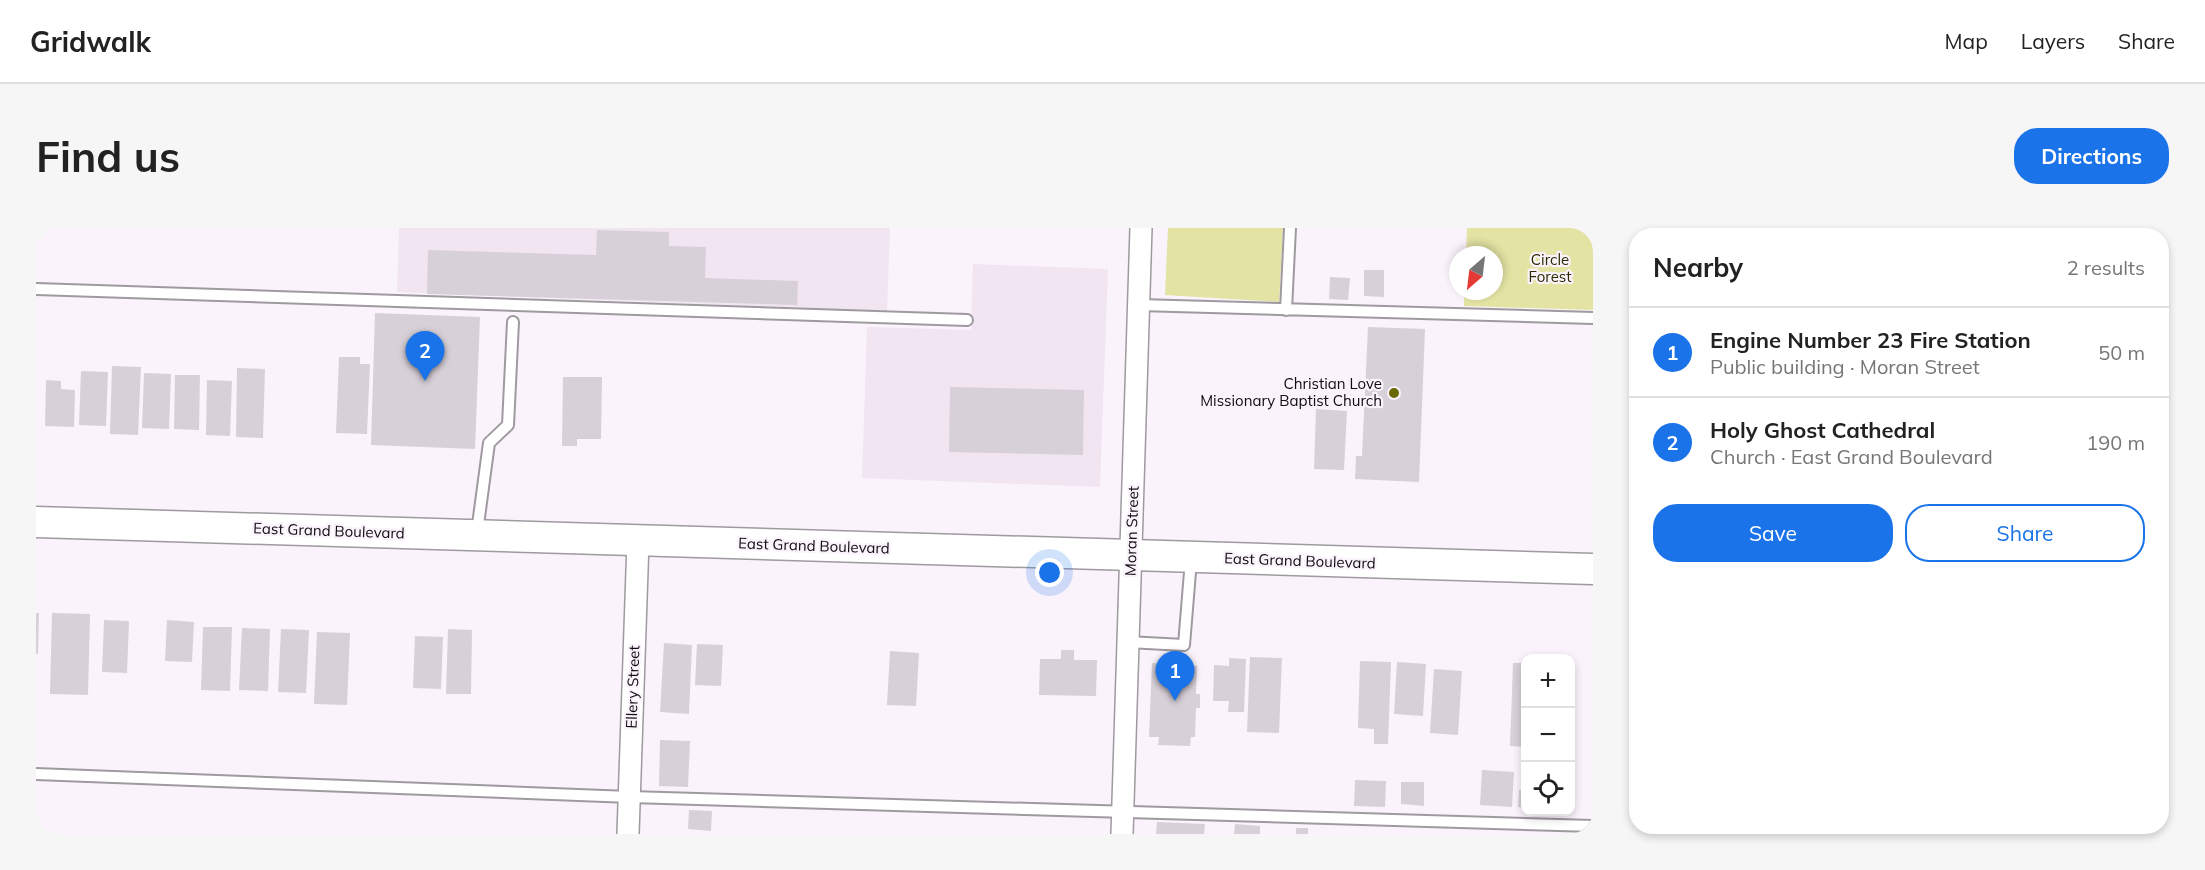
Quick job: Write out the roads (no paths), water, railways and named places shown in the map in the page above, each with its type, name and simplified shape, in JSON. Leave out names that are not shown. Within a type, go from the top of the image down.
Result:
[{"type":"main road","name":"East Grand Boulevard","points":[[36,522],[1593,569]]},
{"type":"street","name":"Moran Street","points":[[1122,834],[1141,228]]},
{"type":"street","name":"Ellery Street","points":[[628,834],[638,541]]},
{"type":"lane","points":[[1286,310],[1290,228]]},
{"type":"lane","points":[[36,289],[967,320]]},
{"type":"lane","points":[[1139,305],[1593,318]]},
{"type":"lane","points":[[477,535],[489,443],[508,425],[513,322]]},
{"type":"lane","points":[[1128,642],[1184,645],[1191,558]]},
{"type":"lane","points":[[36,774],[630,796],[1593,826]]},
{"type":"place","name":"Holy Ghost Cathedral","points":[[425,381]]},
{"type":"place","name":"Christian Love Missionary Baptist Church","points":[[1394,393]]},
{"type":"place","name":"Engine Number 23 Fire Station","points":[[1175,701]]},
{"type":"park label","name":"Circle Forest","points":[[1550,268]]}]
